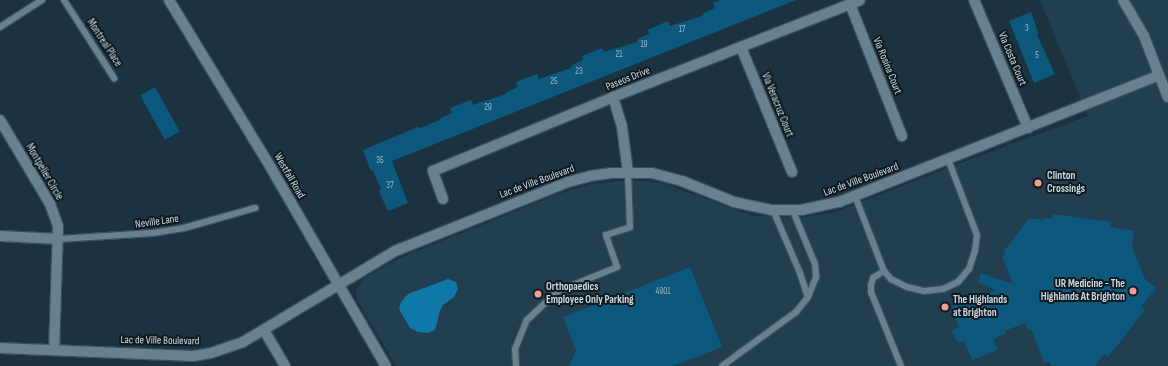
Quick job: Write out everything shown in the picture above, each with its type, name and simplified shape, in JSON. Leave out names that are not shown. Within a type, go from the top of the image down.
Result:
[{"type":"street","name":"Westfall Road","points":[[169,0],[267,161],[386,366]]},
{"type":"street","name":"Paseos Drive","points":[[443,199],[433,171],[613,97],[860,0]]},
{"type":"street","name":"Via Costa Court","points":[[974,0],[1028,128]]},
{"type":"street","points":[[1123,0],[1144,36],[1168,97]]},
{"type":"street","name":"Via Rosina Court","points":[[850,4],[902,136]]},
{"type":"street","name":"Via Veracruz Court","points":[[741,47],[792,172]]},
{"type":"street","name":"Lac de Ville Boulevard","points":[[0,348],[193,356],[225,349],[243,342],[264,330],[395,250],[561,185],[590,176],[628,172],[652,173],[668,176],[734,202],[773,210],[793,210],[821,207],[855,196],[1159,75]]},
{"type":"street","points":[[613,97],[622,127],[628,172]]},
{"type":"street","name":"Montpelier Circle","points":[[0,120],[50,204],[56,218],[59,239],[54,350]]},
{"type":"street","points":[[0,236],[59,239]]},
{"type":"street","points":[[264,330],[285,366]]},
{"type":"lane","points":[[0,27],[42,0]]},
{"type":"lane","name":"Montreal Place","points":[[64,0],[114,78]]},
{"type":"lane","points":[[855,196],[884,271],[891,279],[907,287],[924,291],[943,289],[958,282],[969,269],[976,251],[976,231],[948,159]]},
{"type":"lane","points":[[516,366],[515,349],[527,320],[558,292],[617,267],[606,235],[630,227],[628,172]]},
{"type":"lane","name":"Neville Lane","points":[[59,239],[154,233],[184,228],[255,208]]},
{"type":"lane","points":[[773,210],[800,273],[808,297]]},
{"type":"lane","points":[[722,366],[796,312],[808,297],[816,276],[816,264],[793,210]]},
{"type":"lane","points":[[884,271],[873,278],[871,292],[901,366]]},
{"type":"shaded area","name":"Clinton Crossings","points":[[1040,0],[1168,0],[1168,366],[396,366],[357,300],[356,290],[364,278],[400,258],[558,194],[591,184],[631,180],[662,183],[752,216],[798,217],[826,214],[836,212],[971,159],[1088,116]]},
{"type":"water","points":[[448,279],[456,282],[458,289],[454,297],[443,305],[435,330],[428,333],[418,332],[410,328],[399,309],[401,302],[408,294]]},
{"type":"building","points":[[721,0],[796,0],[392,161],[408,203],[388,211],[379,192],[381,189],[373,171],[370,169],[363,150],[418,127],[420,128],[440,120],[441,118],[452,113],[450,108],[471,100],[473,105],[506,94],[507,92],[518,87],[516,82],[537,74],[539,79],[571,68],[572,65],[583,60],[582,56],[602,48],[604,52],[637,42],[638,39],[649,34],[648,30],[668,21],[670,26],[702,16],[704,13],[715,8],[713,3]]},
{"type":"building","points":[[1031,12],[1038,32],[1037,35],[1055,74],[1034,83],[1009,21]]},
{"type":"building","points":[[155,87],[180,132],[165,140],[140,95]]},
{"type":"building","points":[[1053,214],[1111,222],[1110,227],[1134,231],[1132,247],[1145,279],[1156,288],[1141,307],[1145,310],[1108,357],[1104,354],[1095,366],[1058,366],[1051,365],[1049,361],[1044,363],[1031,329],[1028,330],[1025,323],[1005,331],[1006,333],[993,339],[998,350],[972,360],[964,341],[958,343],[952,330],[959,327],[951,307],[996,290],[978,282],[981,273],[1013,284],[1002,256],[1005,255],[1004,251],[1029,218],[1044,220],[1044,218],[1052,219]]},
{"type":"building","points":[[690,267],[722,347],[673,366],[569,366],[576,351],[563,317]]},
{"type":"place","name":"Clinton Crossings","points":[[1038,183]]},
{"type":"place","name":"UR Medicine - The Highlands At Brighton","points":[[1133,291]]},
{"type":"place","name":"Orthopaedics Employee Only Parking","points":[[538,294]]},
{"type":"place","name":"The Highlands at Brighton","points":[[945,307]]}]
